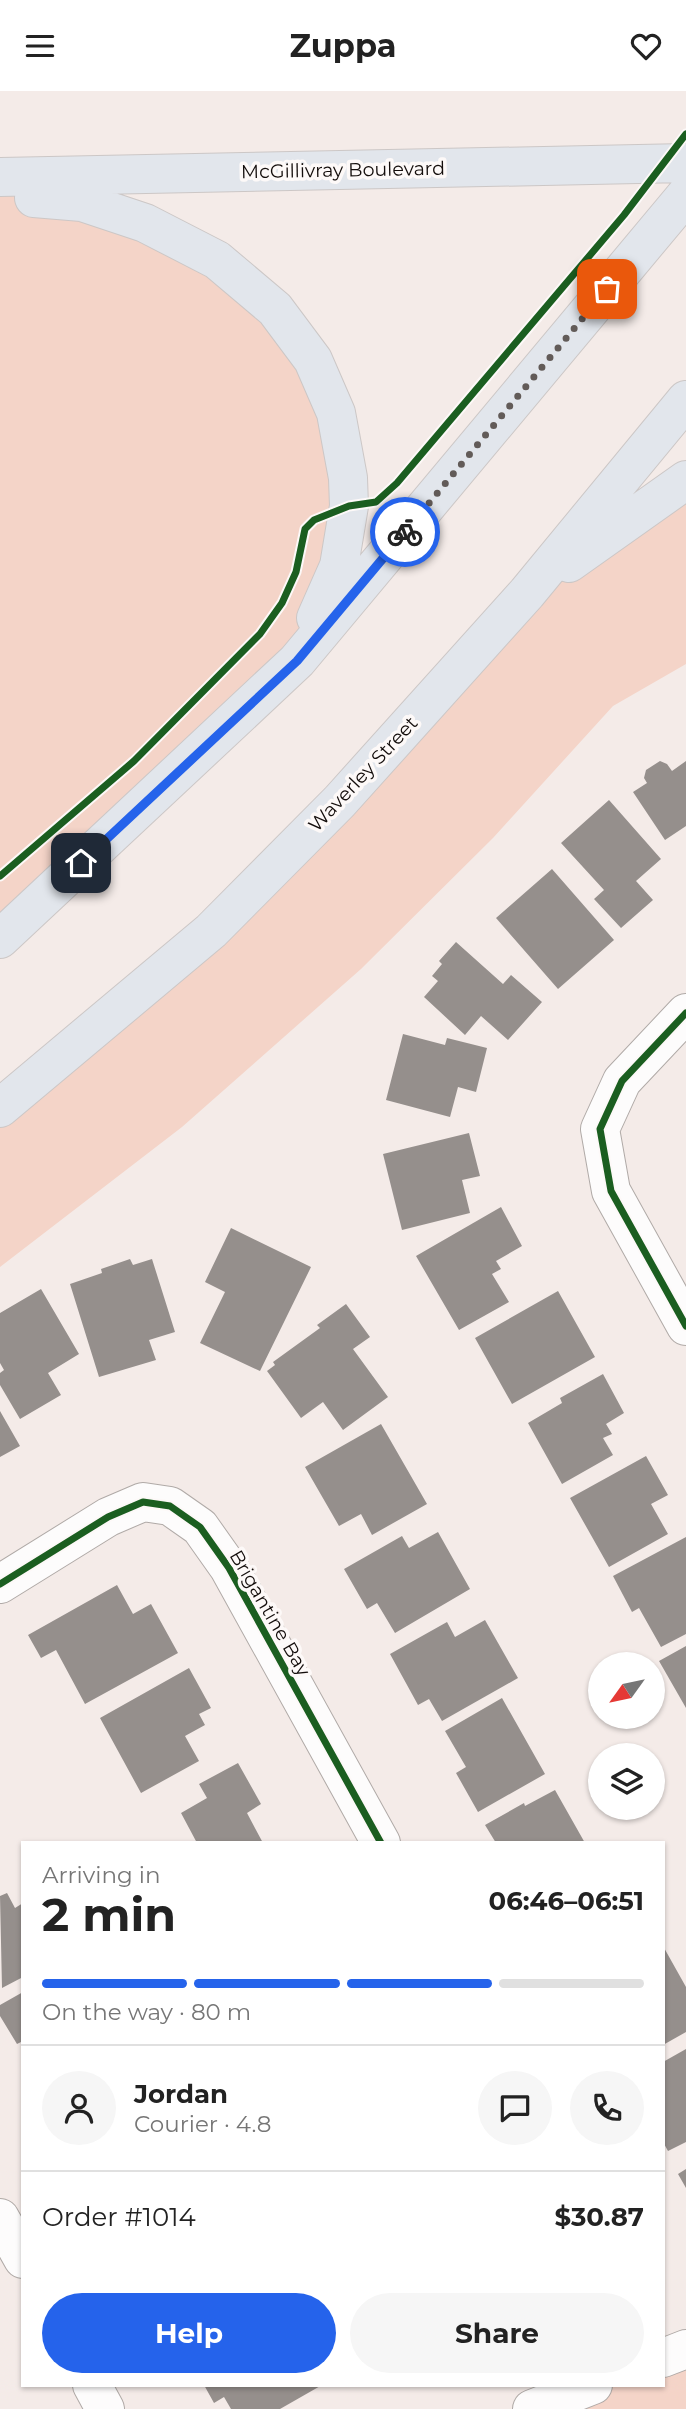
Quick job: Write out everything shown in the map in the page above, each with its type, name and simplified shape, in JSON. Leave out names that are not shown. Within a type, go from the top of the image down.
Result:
[{"type":"main road","name":"McGillivray Boulevard","points":[[0,177],[686,163]]},
{"type":"main road","points":[[0,195],[82,202],[145,223],[217,260],[275,309],[313,360],[336,413],[348,478],[349,506],[339,566],[297,661]]},
{"type":"main road","points":[[0,939],[297,661],[686,195]]},
{"type":"main road","name":"Waverley Street","points":[[0,1108],[211,931],[340,801],[527,593],[686,400]]},
{"type":"main road","points":[[527,593],[686,480]]},
{"type":"street","points":[[686,1013],[622,1081],[600,1129],[611,1191],[686,1326]]},
{"type":"street","name":"Brigantine Bay","points":[[0,1584],[108,1517],[143,1502],[170,1506],[200,1527],[229,1568],[380,1841]]},
{"type":"street","points":[[0,2218],[21,2255]]},
{"type":"street","points":[[665,2357],[686,2349]]},
{"type":"street","points":[[93,2387],[105,2409]]},
{"type":"street","points":[[532,2409],[588,2387]]},
{"type":"shaded area","points":[[0,195],[82,202],[275,309],[348,478],[297,661],[0,939]]},
{"type":"shaded area","points":[[686,480],[686,664],[613,706],[493,838],[361,969],[182,1127],[0,1267],[0,1108],[211,931],[527,593]]},
{"type":"shaded area","points":[[686,2349],[686,2409],[532,2409],[588,2387],[665,2387],[665,2357]]},
{"type":"building","points":[[660,761],[667,764],[672,771],[686,761],[686,826],[665,840],[633,792],[647,783],[644,778],[646,770]]},
{"type":"building","points":[[609,800],[661,859],[636,881],[653,900],[621,928],[594,899],[604,890],[561,843]]},
{"type":"building","points":[[552,869],[614,940],[558,989],[496,918]]},
{"type":"building","points":[[456,942],[503,984],[511,975],[542,1002],[508,1040],[481,1016],[465,1035],[424,997],[438,981],[432,976],[442,964],[439,961]]},
{"type":"building","points":[[403,1034],[445,1045],[447,1038],[487,1048],[476,1092],[458,1087],[450,1117],[386,1100]]},
{"type":"building","points":[[469,1133],[480,1176],[462,1180],[470,1213],[402,1230],[383,1154]]},
{"type":"building","points":[[501,1207],[522,1246],[496,1261],[501,1269],[492,1274],[509,1302],[459,1330],[416,1256]]},
{"type":"building","points":[[231,1228],[311,1267],[260,1371],[200,1343],[225,1292],[205,1282]]},
{"type":"building","points":[[130,1259],[133,1265],[152,1259],[175,1332],[149,1340],[156,1360],[99,1377],[70,1284],[102,1273],[101,1269]]},
{"type":"building","points":[[41,1289],[79,1354],[48,1373],[61,1395],[20,1419],[0,1385],[0,1373],[4,1370],[0,1363],[0,1313]]},
{"type":"building","points":[[558,1291],[595,1357],[512,1404],[475,1338]]},
{"type":"building","points":[[346,1304],[370,1337],[353,1349],[388,1397],[343,1430],[323,1402],[301,1418],[267,1371],[275,1365],[273,1362],[320,1328],[317,1325]]},
{"type":"building","points":[[603,1374],[624,1413],[606,1424],[612,1434],[603,1438],[613,1455],[562,1484],[528,1423],[562,1403],[560,1398]]},
{"type":"building","points":[[0,1411],[20,1446],[0,1457]]},
{"type":"building","points":[[381,1424],[427,1504],[372,1535],[361,1514],[339,1526],[305,1467]]},
{"type":"building","points":[[646,1456],[668,1495],[651,1504],[668,1534],[609,1567],[570,1498]]},
{"type":"building","points":[[438,1532],[470,1589],[395,1633],[377,1603],[367,1609],[344,1569],[402,1536],[409,1548]]},
{"type":"building","points":[[686,1537],[686,1634],[661,1647],[639,1608],[632,1612],[613,1576]]},
{"type":"building","points":[[117,1585],[133,1614],[151,1604],[178,1653],[85,1704],[56,1650],[41,1658],[28,1635]]},
{"type":"building","points":[[485,1620],[518,1678],[442,1721],[429,1699],[418,1705],[390,1654],[447,1622],[455,1637]]},
{"type":"building","points":[[686,1646],[686,1708],[665,1671],[665,1658]]},
{"type":"building","points":[[189,1668],[211,1708],[199,1714],[205,1725],[185,1736],[199,1761],[141,1793],[100,1718]]},
{"type":"building","points":[[502,1698],[545,1774],[478,1812],[456,1773],[466,1767],[445,1731]]},
{"type":"building","points":[[238,1763],[261,1804],[247,1813],[262,1841],[196,1841],[181,1813],[207,1798],[199,1784]]},
{"type":"building","points":[[555,1790],[584,1841],[495,1841],[485,1825],[524,1803],[525,1806]]},
{"type":"building","points":[[7,1893],[15,1908],[21,1904],[21,1978],[2,1988],[0,1896]]},
{"type":"building","points":[[665,1950],[686,1987],[686,2032],[665,2044]]},
{"type":"building","points":[[21,1993],[21,2042],[17,2044],[0,2016],[0,2005]]},
{"type":"building","points":[[686,2049],[686,2142],[668,2151],[665,2146],[665,2061]]},
{"type":"building","points":[[686,2169],[686,2188],[678,2174]]},
{"type":"building","points":[[205,2387],[318,2387],[280,2409],[231,2409],[224,2397],[214,2403]]},
{"type":"cycle path","points":[[0,876],[134,761],[260,634],[282,603],[296,572],[305,529],[314,520],[349,506],[376,502],[397,483],[624,215],[686,134]]},
{"type":"cycle path","points":[[686,1013],[622,1081],[600,1129],[611,1191],[686,1326]]},
{"type":"cycle path","points":[[0,1584],[108,1517],[143,1502],[170,1506],[200,1527],[229,1568],[380,1841]]},
{"type":"way so far","points":[[405,532],[607,289]]},
{"type":"route","points":[[81,863],[297,661],[405,532]]}]
